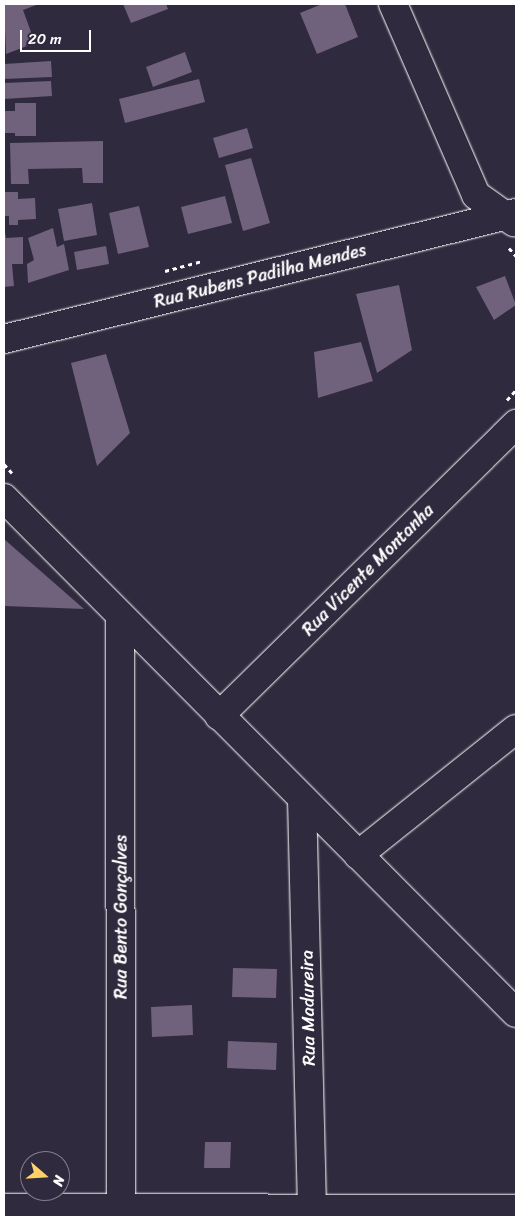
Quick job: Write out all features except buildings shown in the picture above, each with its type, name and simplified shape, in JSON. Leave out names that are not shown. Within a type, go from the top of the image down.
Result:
[{"type":"street","points":[[394,4],[476,195],[489,207],[513,217]]},
{"type":"street","name":"Rua Rubens Padilha Mendes","points":[[4,339],[513,217]]},
{"type":"street","name":"Rua Vicente Montanha","points":[[219,716],[510,414]]},
{"type":"street","points":[[9,488],[120,617],[516,1013]]},
{"type":"street","name":"Rua Bento Gonçalves","points":[[120,617],[121,1213]]},
{"type":"street","points":[[358,855],[516,729]]},
{"type":"street","name":"Rua Madureira","points":[[302,798],[312,1213]]},
{"type":"street","points":[[4,1208],[121,1213],[312,1213],[516,1208]]},
{"type":"path","points":[[156,273],[213,259]]},
{"type":"path","points":[[510,414],[516,390]]},
{"type":"path","points":[[4,464],[9,488]]}]
